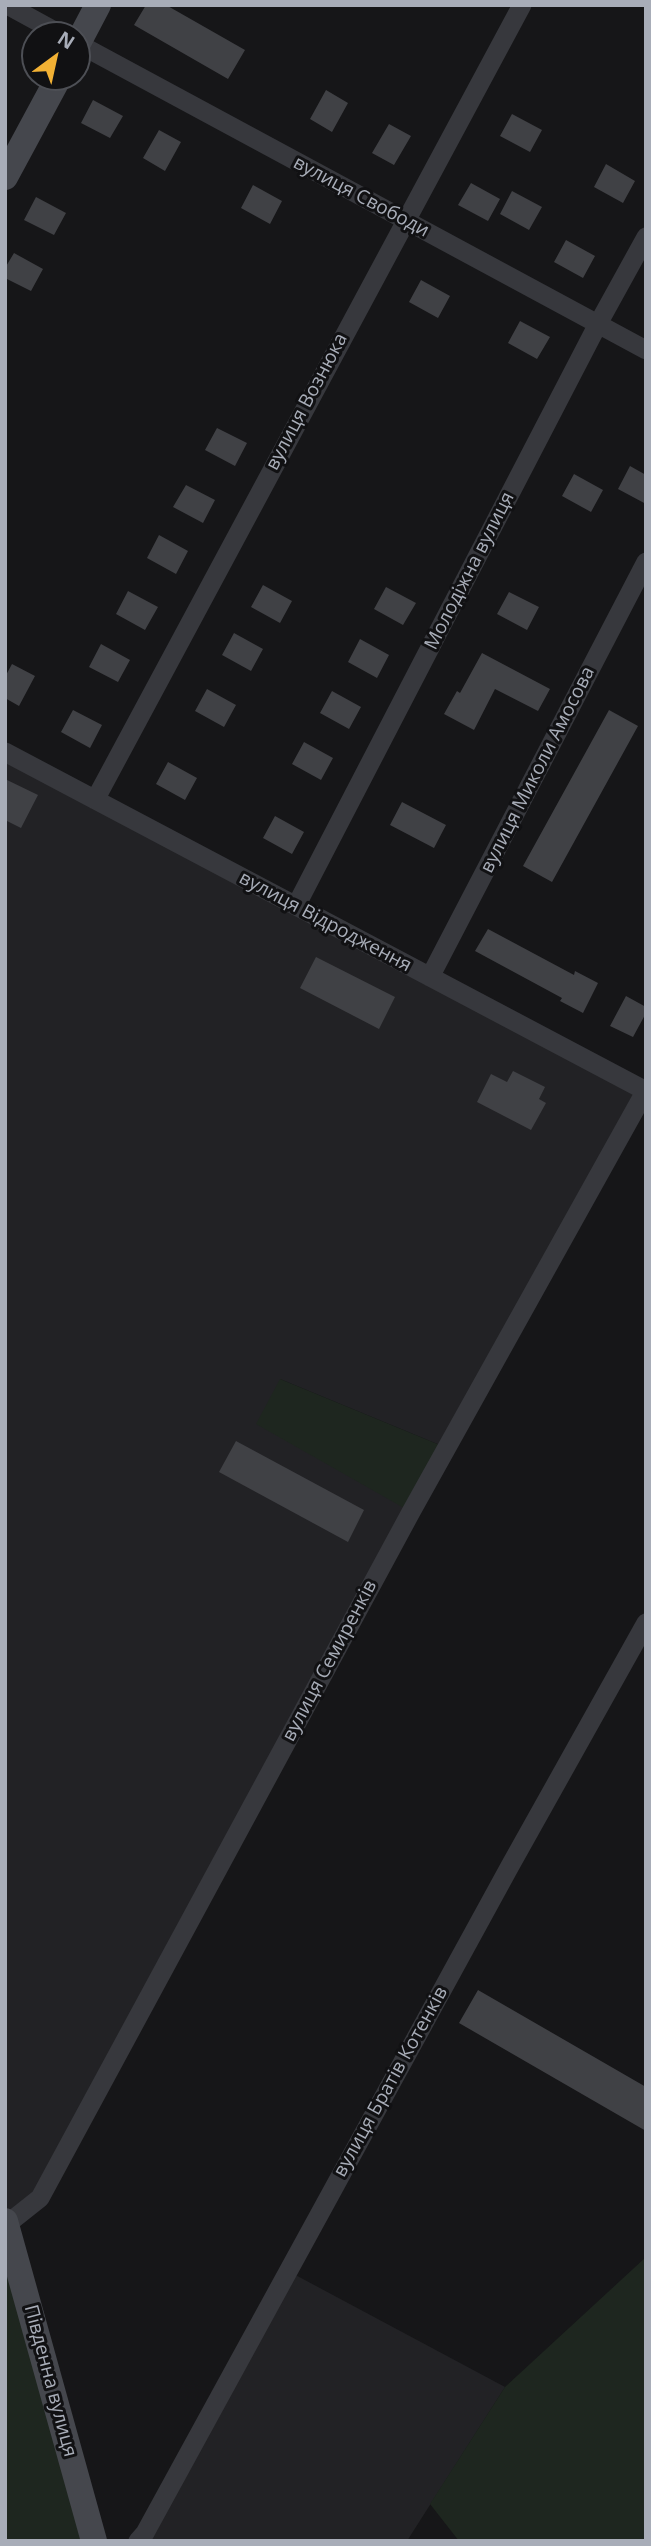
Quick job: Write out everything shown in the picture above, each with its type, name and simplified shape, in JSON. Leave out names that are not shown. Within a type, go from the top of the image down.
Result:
[{"type":"main road","points":[[89,21],[98,5]]},
{"type":"main road","points":[[5,177],[51,91]]},
{"type":"main road","name":"Південна вулиця","points":[[6,2223],[94,2541]]},
{"type":"street","points":[[6,5],[36,21]]},
{"type":"street","name":"вулиця Вознюка","points":[[95,800],[522,5]]},
{"type":"street","name":"вулиця Свободи","points":[[91,52],[646,350]]},
{"type":"street","name":"Молодіжна вулиця","points":[[296,906],[598,324],[646,237]]},
{"type":"street","name":"вулиця Миколи Амосова","points":[[430,977],[646,562]]},
{"type":"street","name":"вулиця Відродження","points":[[5,752],[646,1090]]},
{"type":"street","name":"вулиця Семиренків","points":[[6,2223],[40,2198],[411,1512],[646,1090]]},
{"type":"street","name":"вулиця Братів Котенків","points":[[138,2541],[509,1866],[646,1623]]},
{"type":"shaded area","points":[[5,753],[645,1091],[447,1448],[280,1379],[411,1512],[40,2198],[5,2221]]},
{"type":"shaded area","points":[[280,1379],[447,1448],[411,1512],[256,1424]]},
{"type":"shaded area","points":[[5,2221],[94,2541],[6,2541],[5,2538]]},
{"type":"shaded area","points":[[646,2257],[646,2541],[459,2541],[430,2504],[505,2387]]},
{"type":"shaded area","points":[[288,2271],[505,2387],[407,2541],[150,2541]]},
{"type":"building","points":[[146,5],[166,5],[245,50],[228,79],[134,25]]},
{"type":"building","points":[[326,90],[348,103],[332,132],[310,119]]},
{"type":"building","points":[[93,100],[123,116],[110,138],[81,123]]},
{"type":"building","points":[[512,114],[542,130],[530,152],[500,136]]},
{"type":"building","points":[[389,124],[411,136],[394,165],[372,153]]},
{"type":"building","points":[[159,130],[181,142],[165,171],[143,158]]},
{"type":"building","points":[[606,164],[635,181],[623,203],[594,187]]},
{"type":"building","points":[[471,183],[500,199],[488,221],[458,205]]},
{"type":"building","points":[[253,185],[282,201],[270,224],[241,208]]},
{"type":"building","points":[[512,191],[542,207],[529,230],[500,214]]},
{"type":"building","points":[[36,197],[66,213],[54,235],[24,220]]},
{"type":"building","points":[[566,240],[595,256],[583,278],[554,262]]},
{"type":"building","points":[[14,253],[43,269],[31,291],[5,278],[5,268]]},
{"type":"building","points":[[421,280],[450,296],[438,318],[409,302]]},
{"type":"building","points":[[520,321],[550,337],[537,359],[508,343]]},
{"type":"building","points":[[217,428],[247,443],[235,466],[205,450]]},
{"type":"building","points":[[630,466],[646,475],[646,504],[618,489]]},
{"type":"building","points":[[574,474],[603,490],[591,512],[562,496]]},
{"type":"building","points":[[186,485],[215,500],[203,523],[173,507]]},
{"type":"building","points":[[159,535],[188,551],[176,574],[147,558]]},
{"type":"building","points":[[263,585],[292,601],[280,623],[251,607]]},
{"type":"building","points":[[386,587],[416,603],[403,625],[374,609]]},
{"type":"building","points":[[128,591],[158,607],[145,630],[116,614]]},
{"type":"building","points":[[509,592],[539,607],[527,630],[497,614]]},
{"type":"building","points":[[234,633],[263,649],[251,671],[222,655]]},
{"type":"building","points":[[360,639],[389,655],[377,678],[348,662]]},
{"type":"building","points":[[101,644],[130,660],[118,682],[89,667]]},
{"type":"building","points":[[482,653],[550,689],[538,711],[495,689],[474,730],[444,714],[457,691],[460,693]]},
{"type":"building","points":[[12,664],[35,676],[19,706],[5,698],[5,677]]},
{"type":"building","points":[[207,689],[236,705],[224,727],[195,711]]},
{"type":"building","points":[[332,691],[361,707],[349,729],[320,713]]},
{"type":"building","points":[[73,710],[102,725],[90,748],[61,732]]},
{"type":"building","points":[[609,710],[638,726],[552,882],[523,866]]},
{"type":"building","points":[[304,742],[333,758],[321,780],[292,764]]},
{"type":"building","points":[[168,762],[197,778],[185,800],[156,784]]},
{"type":"building","points":[[5,779],[38,795],[21,828],[5,820]]},
{"type":"building","points":[[402,802],[446,825],[434,848],[390,825]]},
{"type":"building","points":[[275,816],[304,832],[292,854],[263,838]]},
{"type":"building","points":[[488,929],[574,975],[575,971],[598,983],[583,1013],[560,1001],[562,998],[475,951]]},
{"type":"building","points":[[316,957],[395,997],[379,1029],[300,988]]},
{"type":"building","points":[[626,996],[646,1007],[646,1013],[633,1037],[610,1026]]},
{"type":"building","points":[[513,1071],[545,1087],[539,1099],[546,1103],[531,1130],[477,1102],[491,1074],[507,1082]]},
{"type":"building","points":[[236,1441],[364,1510],[348,1542],[219,1472]]},
{"type":"building","points":[[478,1990],[646,2087],[646,2131],[459,2023]]}]
